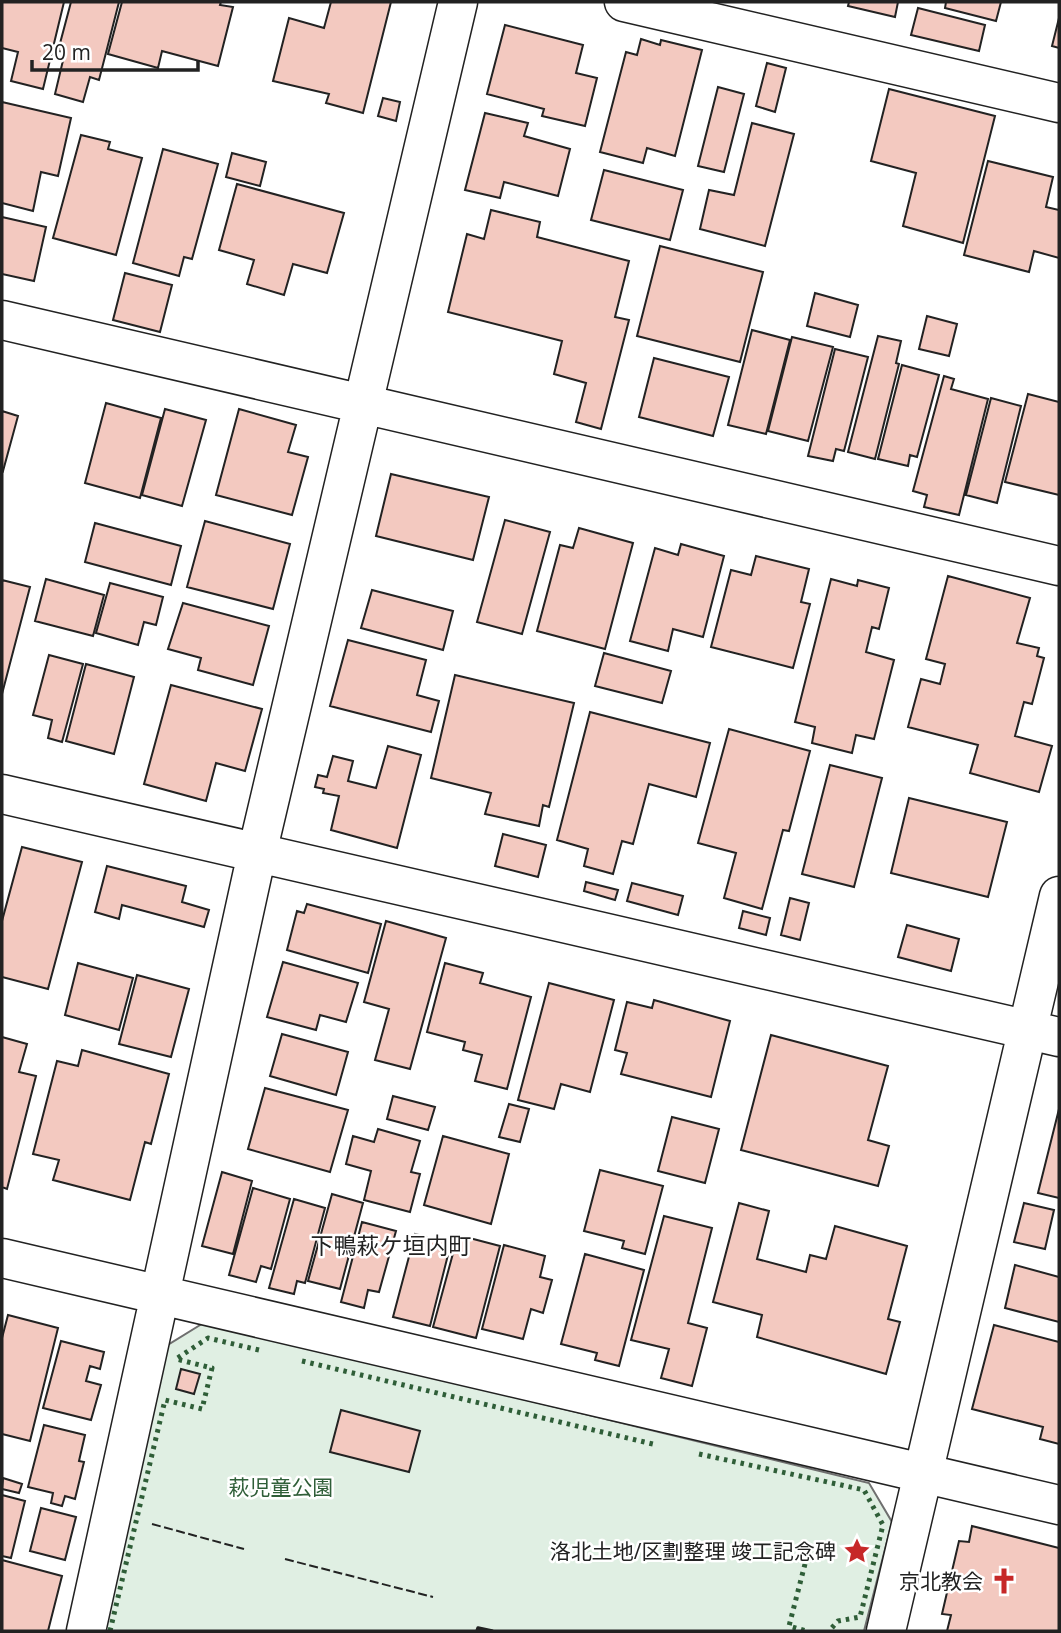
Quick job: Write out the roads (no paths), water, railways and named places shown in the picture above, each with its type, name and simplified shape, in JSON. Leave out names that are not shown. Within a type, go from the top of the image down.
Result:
[{"type":"street","points":[[86,1631],[157,1294],[257,853],[458,2]]},
{"type":"street","points":[[624,2],[1059,103]]},
{"type":"street","points":[[2,320],[1059,566]]},
{"type":"street","points":[[2,794],[1043,1034]]},
{"type":"street","points":[[886,1631],[923,1473],[1043,1034],[1059,896]]},
{"type":"street","points":[[2,1258],[1059,1505]]},
{"type":"place","name":"洛北土地/区劃整理 竣工記念碑","points":[[857,1551]]},
{"type":"place","name":"京北教会","points":[[1004,1581]]},
{"type":"district","name":"下鴨萩ケ垣内町","points":[[391,1245]]},
{"type":"park label","name":"萩児童公園","points":[[281,1487]]}]
